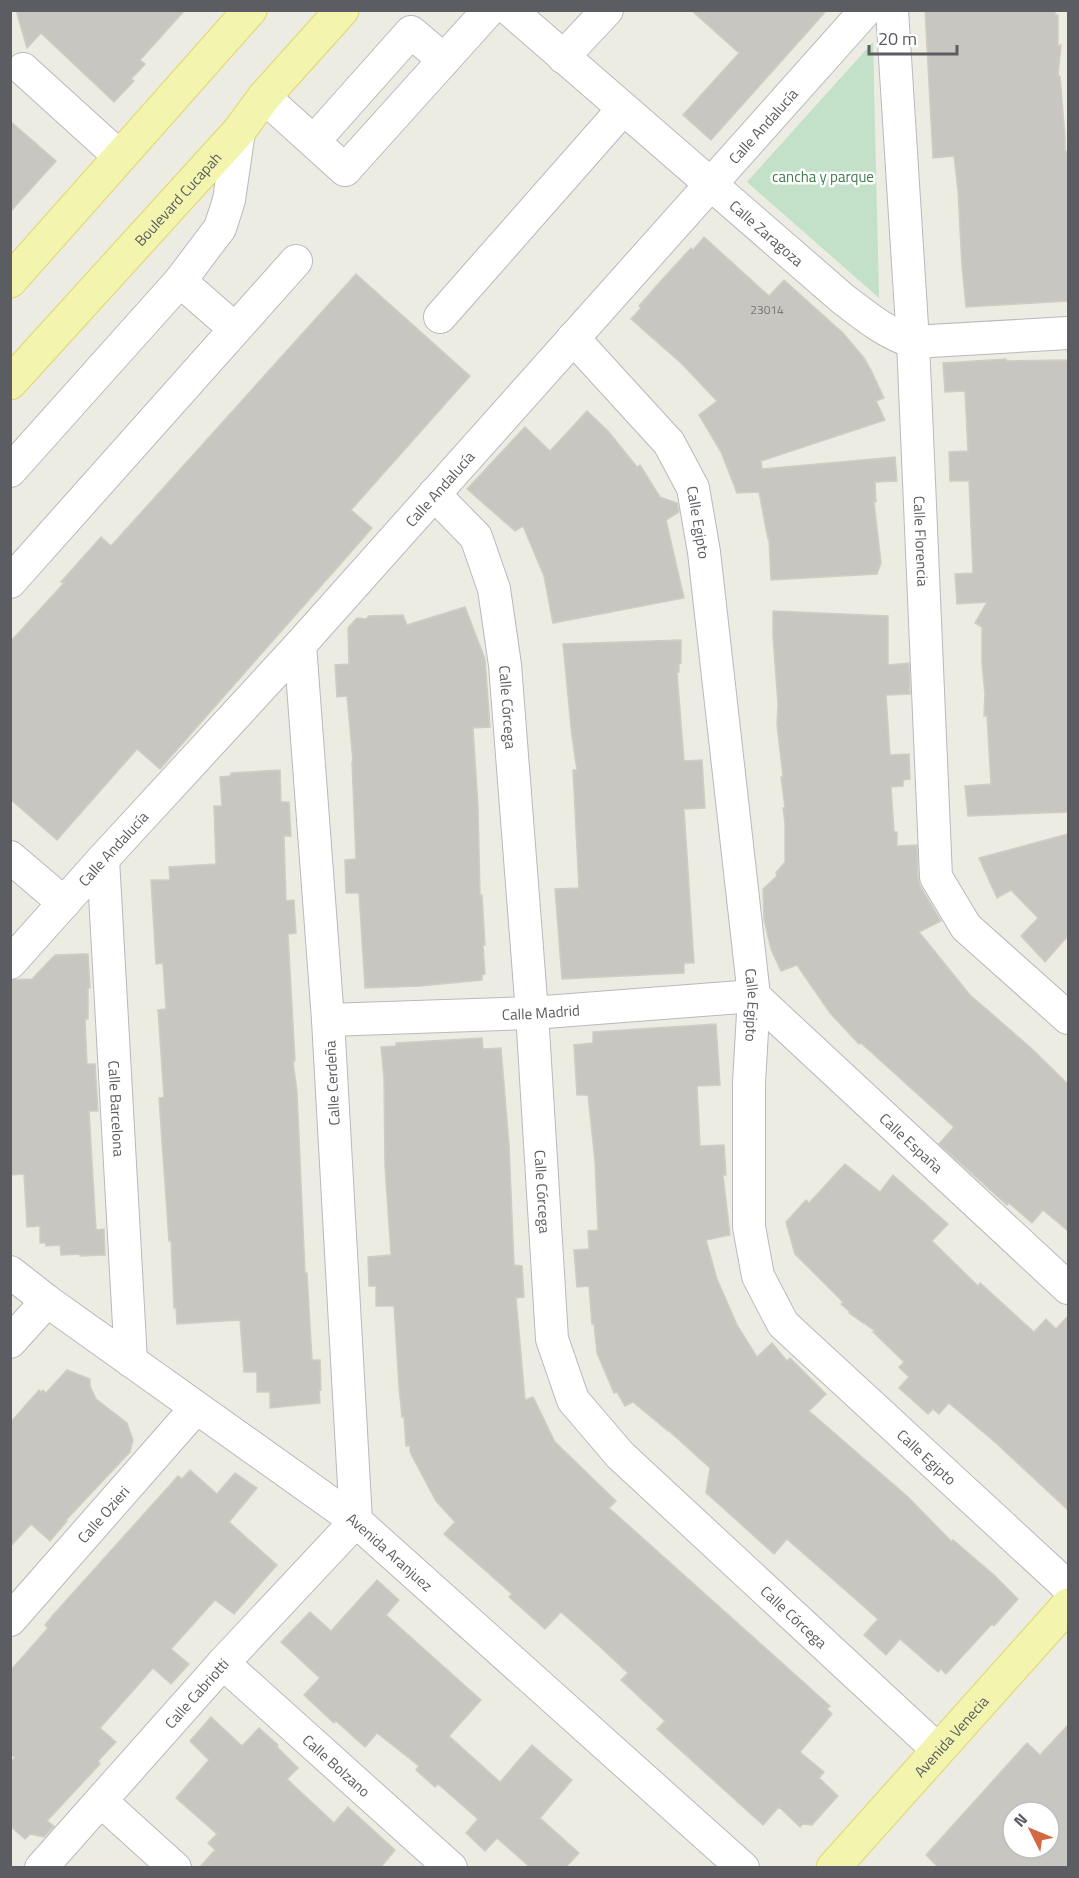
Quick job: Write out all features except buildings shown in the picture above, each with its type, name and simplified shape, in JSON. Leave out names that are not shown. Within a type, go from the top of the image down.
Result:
[{"type":"main road","points":[[10,281],[250,10]]},
{"type":"main road","name":"Boulevard Cucapah","points":[[10,383],[239,131],[264,97],[342,10]]},
{"type":"main road","name":"Avenida Venecia","points":[[833,1868],[1068,1605]]},
{"type":"street","points":[[264,97],[345,170],[489,10]]},
{"type":"street","name":"Calle Zaragoza","points":[[510,10],[843,299],[894,335],[913,342],[1068,333]]},
{"type":"street","points":[[563,57],[607,10]]},
{"type":"street","name":"Calle Andalucía","points":[[10,963],[300,645],[866,10]]},
{"type":"street","name":"Calle Florencia","points":[[892,10],[913,342],[936,877],[966,927],[1068,1018]]},
{"type":"street","points":[[314,141],[411,32],[444,60]]},
{"type":"street","points":[[23,69],[120,157]]},
{"type":"street","points":[[440,317],[623,109]]},
{"type":"street","points":[[10,471],[180,281],[220,228],[230,200],[239,131]]},
{"type":"street","points":[[10,582],[296,261]]},
{"type":"street","points":[[180,281],[235,329]]},
{"type":"street","name":"Calle Egipto","points":[[573,338],[669,443],[693,488],[704,552],[754,996],[749,1083],[749,1227],[758,1275],[783,1324],[1068,1587]]},
{"type":"street","name":"Calle Córcega","points":[[434,494],[476,537],[494,589],[506,665],[532,1012],[552,1339],[573,1400],[620,1455],[938,1750]]},
{"type":"street","name":"Calle Cerdeña","points":[[300,645],[328,1020],[356,1521]]},
{"type":"street","points":[[10,857],[64,903]]},
{"type":"street","name":"Calle Barcelona","points":[[103,859],[131,1361]]},
{"type":"street","name":"Calle Madrid","points":[[328,1020],[532,1012],[754,996]]},
{"type":"street","name":"Calle España","points":[[754,996],[1068,1288]]},
{"type":"street","name":"Avenida Aranjuez","points":[[10,1272],[47,1301],[356,1521],[743,1868]]},
{"type":"street","points":[[10,1342],[47,1301]]},
{"type":"street","name":"Calle Ozieri","points":[[10,1620],[196,1408]]},
{"type":"street","name":"Calle Cabriotti","points":[[41,1868],[223,1663],[356,1521]]},
{"type":"street","name":"Calle Bolzano","points":[[223,1663],[451,1868]]},
{"type":"street","points":[[101,1801],[175,1868]]},
{"type":"green space","name":"cancha y parque","points":[[873,42],[879,298],[747,182]]}]
